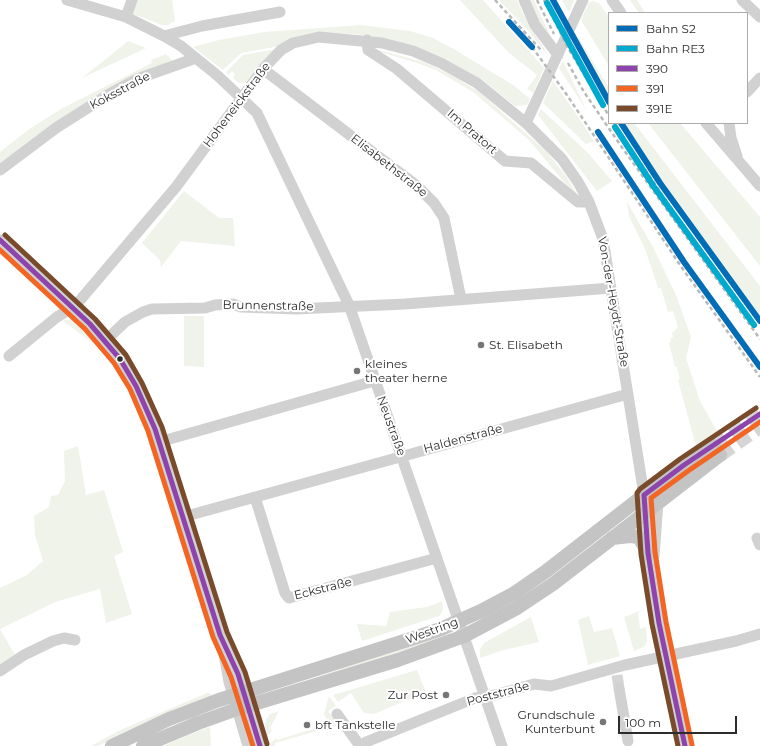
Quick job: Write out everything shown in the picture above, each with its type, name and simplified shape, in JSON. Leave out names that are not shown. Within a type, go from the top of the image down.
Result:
[{"type":"main road","name":"Westring","points":[[112,746],[169,719],[238,693],[392,646],[459,622],[513,594],[540,576],[684,465],[717,451],[708,467],[658,502],[535,597],[505,615],[464,636],[398,660],[242,707],[192,725],[143,746]]},
{"type":"main road","points":[[612,538],[630,536],[639,537],[648,553]]},
{"type":"street","points":[[67,0],[126,17],[164,36],[196,58],[243,97]]},
{"type":"street","points":[[126,17],[132,0]]},
{"type":"street","points":[[524,0],[535,25],[558,55]]},
{"type":"street","points":[[526,123],[582,0]]},
{"type":"street","points":[[612,0],[620,12]]},
{"type":"street","points":[[742,0],[760,17]]},
{"type":"street","points":[[164,36],[208,25],[280,12]]},
{"type":"street","name":"Hoheneickstraße","points":[[9,356],[57,317],[73,308],[113,264],[176,187],[263,70],[281,50],[293,43],[319,37],[367,40],[413,51],[442,63],[477,82],[526,123]]},
{"type":"street","name":"Im Pratort","points":[[367,40],[368,50],[398,69],[505,161],[531,163],[578,202],[589,202]]},
{"type":"street","name":"Koksstraße","points":[[0,170],[56,128],[111,93],[137,79],[196,58]]},
{"type":"street","name":"Elisabethstraße","points":[[263,70],[417,186],[434,203],[444,218],[461,299]]},
{"type":"street","points":[[748,91],[760,78]]},
{"type":"street","name":"Neustraße","points":[[243,97],[257,113],[349,305],[374,381],[402,456],[502,746]]},
{"type":"street","name":"Von-der-Heydt-Straße","points":[[526,123],[562,159],[578,182],[589,202],[603,239],[644,495],[648,553],[665,655],[685,746]]},
{"type":"street","points":[[708,124],[760,186]]},
{"type":"street","points":[[729,124],[730,138],[739,162]]},
{"type":"street","points":[[0,240],[73,308],[105,341],[120,359],[136,386],[159,442],[223,643],[238,674],[238,693],[242,707],[248,746]]},
{"type":"street","name":"Brunnenstraße","points":[[105,341],[125,322],[143,312],[152,309],[234,304],[242,307],[279,309],[349,305],[405,304],[612,288]]},
{"type":"street","points":[[159,442],[374,381]]},
{"type":"street","name":"Haldenstraße","points":[[183,517],[628,394]]},
{"type":"street","name":"Eckstraße","points":[[255,497],[285,593],[289,598],[437,558]]},
{"type":"street","name":"Von-der-Heydt-Straße","points":[[654,590],[654,551],[658,502]]},
{"type":"street","name":"Poststraße","points":[[364,746],[366,742],[475,698],[485,697],[534,684],[551,686],[616,672],[665,655],[736,641],[760,634]]},
{"type":"street","points":[[0,671],[24,654],[53,640],[64,638],[75,640]]},
{"type":"street","points":[[619,688],[628,741]]},
{"type":"street","points":[[242,707],[260,746]]},
{"type":"street","points":[[337,714],[360,746]]},
{"type":"shaded area","points":[[135,0],[172,0],[175,21],[168,25],[162,25],[133,14]]},
{"type":"shaded area","points":[[460,0],[483,0],[544,68],[533,93],[527,89],[537,75],[508,52]]},
{"type":"shaded area","points":[[499,0],[517,0],[522,12],[549,57],[527,29]]},
{"type":"shaded area","points":[[528,0],[534,0],[552,40],[543,29]]},
{"type":"shaded area","points":[[547,0],[550,0],[563,25],[561,29]]},
{"type":"shaded area","points":[[562,0],[574,0],[569,12]]},
{"type":"shaded area","points":[[630,0],[637,0],[644,12],[638,12]]},
{"type":"shaded area","points":[[593,1],[599,3],[608,16],[608,64],[581,20],[589,2]]},
{"type":"shaded area","points":[[361,25],[410,31],[433,38],[513,85],[530,99],[527,105],[515,106],[483,80],[442,57],[424,50],[376,37],[353,34],[319,33],[280,46],[241,53],[223,70],[193,47],[219,40],[264,32]]},
{"type":"shaded area","points":[[575,32],[608,86],[608,95],[574,35]]},
{"type":"shaded area","points":[[128,41],[146,48],[82,78],[116,51]]},
{"type":"shaded area","points":[[277,49],[246,82],[239,83],[233,78],[235,74],[232,71],[228,75],[226,72],[243,55]]},
{"type":"shaded area","points":[[375,49],[424,62],[453,76],[479,92],[547,152],[566,176],[579,198],[572,192],[529,140],[473,92],[436,70],[377,51]]},
{"type":"shaded area","points":[[166,54],[173,61],[0,164],[0,152],[28,130],[61,109],[152,63],[151,60]]},
{"type":"shaded area","points":[[563,61],[587,111],[559,68]]},
{"type":"shaded area","points":[[553,81],[594,141],[586,144],[543,103]]},
{"type":"shaded area","points":[[541,109],[587,152],[612,181],[597,191],[538,115]]},
{"type":"shaded area","points":[[625,124],[635,124],[760,286],[760,317],[670,193]]},
{"type":"shaded area","points":[[649,124],[681,124],[760,217],[760,266]]},
{"type":"shaded area","points":[[184,191],[219,218],[233,218],[235,246],[181,241],[161,267],[160,260],[142,243]]},
{"type":"shaded area","points":[[627,202],[653,247],[676,295],[691,337],[686,358],[700,401],[717,431],[696,446],[678,380],[680,379],[677,367],[675,367],[669,343],[671,342],[670,338],[673,337],[672,333],[678,327],[673,311],[668,312],[661,288],[658,288],[646,251],[629,216]]},
{"type":"shaded area","points":[[184,316],[204,316],[204,367],[184,366]]},
{"type":"shaded area","points":[[74,320],[83,324],[111,356],[63,321]]},
{"type":"shaded area","points":[[78,446],[86,495],[104,490],[123,552],[114,556],[132,614],[106,623],[100,589],[55,602],[0,629],[0,588],[27,575],[43,561],[35,535],[34,516],[49,507],[51,496],[58,495],[65,481],[64,451]]},
{"type":"shaded area","points":[[442,601],[443,610],[439,616],[362,641],[357,624],[386,626],[390,612],[427,607]]},
{"type":"shaded area","points":[[643,610],[638,613],[640,629],[646,627],[647,641],[644,647],[634,651],[624,617]]},
{"type":"shaded area","points":[[589,616],[594,632],[612,628],[620,656],[588,665],[578,620]]},
{"type":"shaded area","points":[[531,617],[539,642],[504,650],[480,658],[480,649],[484,643]]},
{"type":"shaded area","points":[[0,629],[15,655],[0,666]]},
{"type":"shaded area","points":[[438,634],[440,638],[306,684],[306,681]]},
{"type":"shaded area","points":[[417,670],[426,692],[374,714],[364,713],[351,693],[338,702],[333,695]]},
{"type":"shaded area","points":[[210,693],[212,697],[180,707],[98,746],[91,746],[118,731]]},
{"type":"shaded area","points":[[329,696],[336,706],[328,711],[338,725],[275,743],[275,746],[270,746],[276,738],[277,740],[329,724],[324,714]]},
{"type":"shaded area","points":[[279,711],[270,728],[272,731],[267,736],[265,726],[266,720],[270,714]]},
{"type":"shaded area","points":[[210,727],[211,746],[163,746],[188,735]]},
{"type":"tunnel","points":[[714,446],[760,414]]},
{"type":"tunnel","points":[[720,455],[760,427]]},
{"type":"tunnel","points":[[617,675],[619,688]]},
{"type":"railway","points":[[495,0],[541,50]]},
{"type":"railway","points":[[537,0],[554,34]]},
{"type":"railway","points":[[544,0],[568,48],[608,114]]},
{"type":"railway","points":[[532,47],[567,95],[680,265],[760,377]]},
{"type":"railway","points":[[568,63],[584,92],[621,146],[760,339]]},
{"type":"railway","points":[[615,124],[667,202]]},
{"type":"rail line","name":"S2","points":[[553,0],[608,100]]},
{"type":"rail line","name":"RE3","points":[[547,3],[603,105]]},
{"type":"rail line","name":"S2","points":[[509,22],[532,47]]},
{"type":"rail line","name":"S2","points":[[622,124],[660,183],[760,321]]},
{"type":"rail line","name":"RE3","points":[[615,127],[654,187],[754,325]]},
{"type":"rail line","name":"S2","points":[[598,132],[684,262],[760,367]]},
{"type":"transit line","name":"391E","points":[[5,235],[95,319],[126,355],[142,383],[162,427],[227,632],[245,672],[267,744]]},
{"type":"transit line","name":"390","points":[[0,240],[90,324],[120,359],[136,386],[155,429],[220,635],[238,674],[260,746]]},
{"type":"transit line","name":"391","points":[[0,250],[85,329],[114,363],[130,389],[148,431],[213,637],[231,677],[253,746]]},
{"type":"transit line","name":"391E","points":[[678,746],[652,624],[641,554],[637,493],[640,489],[680,459],[756,408]]},
{"type":"transit line","name":"390","points":[[644,495],[684,465],[760,414]]},
{"type":"transit line","name":"391","points":[[692,745],[666,622],[655,552],[651,498],[760,422]]},
{"type":"transit line","name":"390","points":[[644,495],[648,553],[659,623],[685,746]]},
{"type":"place","name":"St. Elisabeth","points":[[481,345]]},
{"type":"place","name":"kleines theater herne","points":[[357,371]]},
{"type":"place","name":"Zur Post","points":[[446,695]]},
{"type":"place","name":"Grundschule Kunterbunt","points":[[603,722]]},
{"type":"place","name":"bft Tankstelle","points":[[307,725]]}]
